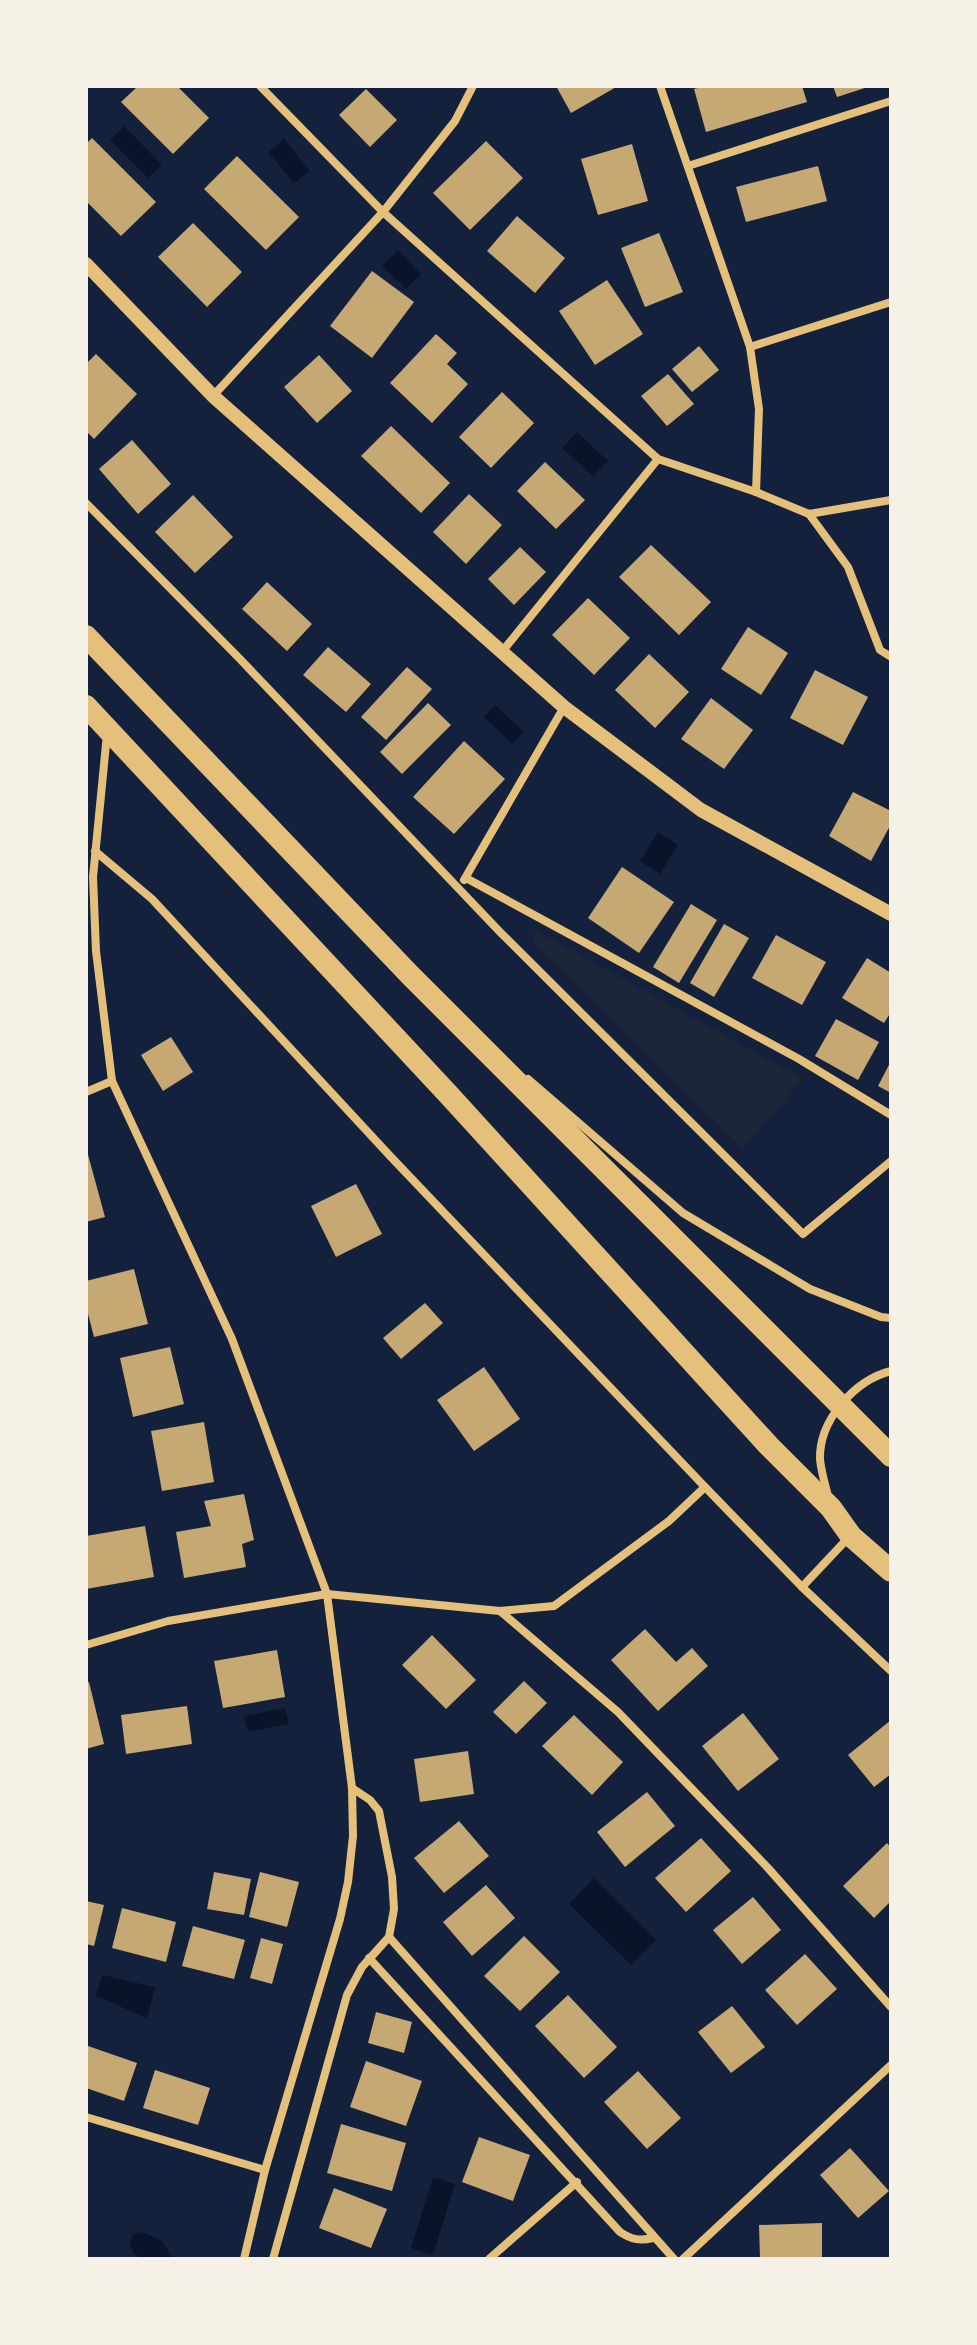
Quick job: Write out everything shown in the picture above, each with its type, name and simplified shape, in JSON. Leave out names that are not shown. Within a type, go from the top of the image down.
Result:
[{"type":"highway","points":[[86,636],[410,975],[891,1456]]},
{"type":"highway","points":[[86,706],[448,1094],[769,1446],[831,1508],[851,1536],[882,1555],[891,1571]]},
{"type":"street","points":[[260,86],[383,212],[658,459],[756,492],[809,514],[848,567],[880,650],[891,657]]},
{"type":"street","points":[[213,396],[383,212],[455,121],[473,86]]},
{"type":"street","points":[[660,86],[750,347],[759,409],[756,492]]},
{"type":"street","points":[[688,166],[891,101]]},
{"type":"street","points":[[86,264],[213,396],[564,707],[701,810],[891,914]]},
{"type":"street","points":[[750,347],[891,302]]},
{"type":"street","points":[[501,653],[658,459]]},
{"type":"street","points":[[809,514],[891,500]]},
{"type":"street","points":[[86,503],[500,932],[803,1234],[891,1161]]},
{"type":"street","points":[[458,887],[564,707]]},
{"type":"street","points":[[108,729],[93,877],[96,951],[112,1081],[232,1339],[327,1594],[352,1788],[353,1836],[340,1919],[265,2170],[244,2259]]},
{"type":"street","points":[[95,851],[152,899],[348,1111],[705,1487],[802,1587],[891,1671]]},
{"type":"street","points":[[466,878],[799,1059],[891,1115]]},
{"type":"street","points":[[410,975],[683,1213],[810,1289],[881,1317],[891,1318]]},
{"type":"street","points":[[86,1092],[112,1081]]},
{"type":"street","points":[[831,1508],[820,1456],[826,1427],[841,1404],[876,1375],[891,1371]]},
{"type":"street","points":[[86,1645],[168,1621],[327,1594],[500,1611],[554,1606],[669,1521],[705,1487]]},
{"type":"street","points":[[802,1587],[851,1536]]},
{"type":"street","points":[[500,1611],[618,1712],[768,1868],[891,2007]]},
{"type":"street","points":[[273,2259],[347,1995],[369,1958],[389,1937],[394,1893],[379,1811],[370,1800],[352,1788]]},
{"type":"street","points":[[389,1937],[674,2259]]},
{"type":"street","points":[[369,1958],[620,2232],[630,2238],[653,2238]]},
{"type":"street","points":[[683,2259],[891,2065]]},
{"type":"street","points":[[86,2117],[265,2170]]},
{"type":"street","points":[[489,2259],[577,2182]]},
{"type":"shaded area","points":[[124,126],[162,165],[148,178],[110,140]]},
{"type":"shaded area","points":[[284,139],[310,171],[294,183],[268,152]]},
{"type":"shaded area","points":[[398,250],[421,274],[406,289],[382,266]]},
{"type":"shaded area","points":[[577,432],[608,461],[593,476],[562,448]]},
{"type":"shaded area","points":[[495,705],[524,732],[512,744],[484,717]]},
{"type":"shaded area","points":[[658,832],[678,845],[660,874],[640,861]]},
{"type":"shaded area","points":[[535,930],[803,1079],[743,1148],[534,943]]},
{"type":"shaded area","points":[[285,1708],[289,1724],[248,1732],[244,1716]]},
{"type":"shaded area","points":[[594,1878],[656,1940],[631,1965],[569,1904]]},
{"type":"shaded area","points":[[102,1975],[155,1987],[147,2018],[96,1996]]},
{"type":"shaded area","points":[[433,2177],[455,2184],[433,2255],[411,2248]]},
{"type":"shaded area","points":[[142,2232],[162,2241],[173,2259],[144,2259],[133,2253],[130,2242],[133,2234]]},
{"type":"building","points":[[138,86],[177,86],[209,118],[173,154],[121,102]]},
{"type":"building","points":[[556,86],[618,86],[571,113]]},
{"type":"building","points":[[705,86],[802,86],[807,102],[706,132],[694,89]]},
{"type":"building","points":[[833,86],[867,86],[868,87],[837,97]]},
{"type":"building","points":[[366,89],[397,120],[370,147],[339,115]]},
{"type":"building","points":[[92,138],[156,202],[121,236],[86,201],[86,144]]},
{"type":"building","points":[[486,141],[523,178],[470,230],[433,193]]},
{"type":"building","points":[[632,144],[648,201],[598,215],[581,159]]},
{"type":"building","points":[[237,156],[299,217],[266,250],[204,189]]},
{"type":"building","points":[[818,166],[827,201],[746,222],[736,187]]},
{"type":"building","points":[[517,216],[565,258],[535,293],[487,251]]},
{"type":"building","points":[[193,223],[242,272],[207,307],[158,257]]},
{"type":"building","points":[[659,233],[683,292],[645,307],[621,248]]},
{"type":"building","points":[[372,271],[414,302],[372,358],[330,326]]},
{"type":"building","points":[[607,280],[643,334],[595,365],[559,311]]},
{"type":"building","points":[[436,334],[457,353],[447,364],[468,384],[432,423],[390,383]]},
{"type":"building","points":[[699,346],[719,370],[692,392],[672,369]]},
{"type":"building","points":[[96,354],[137,394],[94,439],[86,431],[86,364]]},
{"type":"building","points":[[319,355],[352,391],[317,423],[284,387]]},
{"type":"building","points":[[668,374],[694,404],[667,426],[641,396]]},
{"type":"building","points":[[502,392],[534,423],[491,468],[459,437]]},
{"type":"building","points":[[391,426],[450,483],[421,513],[361,456]]},
{"type":"building","points":[[132,440],[171,484],[138,514],[99,469]]},
{"type":"building","points":[[545,462],[585,500],[556,529],[517,491]]},
{"type":"building","points":[[469,494],[502,525],[466,564],[433,532]]},
{"type":"building","points":[[193,495],[233,537],[195,573],[155,532]]},
{"type":"building","points":[[651,545],[711,602],[679,635],[619,577]]},
{"type":"building","points":[[520,547],[546,572],[514,605],[488,579]]},
{"type":"building","points":[[267,582],[312,624],[287,651],[242,609]]},
{"type":"building","points":[[588,598],[630,638],[594,675],[552,635]]},
{"type":"building","points":[[748,627],[788,653],[761,695],[721,669]]},
{"type":"building","points":[[328,647],[371,684],[346,712],[303,675]]},
{"type":"building","points":[[649,654],[689,692],[655,728],[615,690]]},
{"type":"building","points":[[407,667],[432,689],[386,740],[361,717]]},
{"type":"building","points":[[815,670],[868,697],[843,745],[790,718]]},
{"type":"building","points":[[711,698],[753,730],[724,769],[681,739]]},
{"type":"building","points":[[428,703],[451,725],[402,774],[380,752]]},
{"type":"building","points":[[464,741],[505,779],[454,834],[413,797]]},
{"type":"building","points":[[853,792],[891,811],[891,824],[871,861],[829,836]]},
{"type":"building","points":[[622,867],[674,902],[639,953],[588,918]]},
{"type":"building","points":[[691,904],[717,920],[679,983],[653,967]]},
{"type":"building","points":[[724,924],[749,938],[714,997],[690,983]]},
{"type":"building","points":[[776,935],[826,962],[802,1005],[752,978]]},
{"type":"building","points":[[867,958],[891,973],[891,1012],[884,1023],[842,998]]},
{"type":"building","points":[[836,1019],[879,1042],[858,1080],[815,1056]]},
{"type":"building","points":[[171,1037],[193,1072],[163,1091],[141,1055]]},
{"type":"building","points":[[891,1061],[891,1093],[878,1086]]},
{"type":"building","points":[[86,1152],[105,1217],[86,1222]]},
{"type":"building","points":[[356,1184],[382,1234],[336,1257],[311,1206]]},
{"type":"building","points":[[134,1269],[148,1324],[94,1337],[86,1306],[86,1281]]},
{"type":"building","points":[[425,1303],[443,1323],[401,1359],[383,1338]]},
{"type":"building","points":[[170,1347],[184,1404],[133,1417],[120,1358]]},
{"type":"building","points":[[484,1367],[520,1419],[474,1451],[437,1400]]},
{"type":"building","points":[[204,1422],[214,1482],[162,1491],[151,1431]]},
{"type":"building","points":[[244,1494],[254,1540],[242,1544],[246,1567],[184,1578],[176,1532],[211,1526],[204,1501]]},
{"type":"building","points":[[145,1526],[154,1577],[86,1589],[86,1536]]},
{"type":"building","points":[[645,1629],[676,1662],[692,1648],[708,1666],[658,1711],[611,1660]]},
{"type":"building","points":[[432,1635],[476,1680],[446,1709],[402,1665]]},
{"type":"building","points":[[277,1650],[285,1697],[223,1708],[214,1661]]},
{"type":"building","points":[[524,1681],[547,1703],[516,1734],[493,1712]]},
{"type":"building","points":[[89,1682],[104,1744],[86,1749],[86,1683]]},
{"type":"building","points":[[187,1706],[192,1744],[126,1754],[121,1715]]},
{"type":"building","points":[[743,1713],[779,1759],[738,1791],[702,1746]]},
{"type":"building","points":[[574,1715],[623,1762],[592,1795],[542,1746]]},
{"type":"building","points":[[891,1720],[891,1774],[874,1787],[848,1755]]},
{"type":"building","points":[[468,1751],[474,1794],[420,1802],[414,1759]]},
{"type":"building","points":[[647,1792],[675,1826],[625,1867],[597,1832]]},
{"type":"building","points":[[459,1821],[489,1856],[444,1893],[414,1858]]},
{"type":"building","points":[[701,1838],[731,1871],[686,1912],[655,1878]]},
{"type":"building","points":[[887,1843],[891,1848],[891,1901],[874,1918],[843,1886]]},
{"type":"building","points":[[214,1872],[251,1879],[244,1915],[207,1909]]},
{"type":"building","points":[[260,1872],[299,1882],[287,1927],[249,1917]]},
{"type":"building","points":[[486,1885],[515,1918],[472,1956],[443,1922]]},
{"type":"building","points":[[753,1897],[781,1930],[742,1964],[713,1930]]},
{"type":"building","points":[[86,1901],[104,1905],[94,1946],[86,1944]]},
{"type":"building","points":[[122,1908],[176,1922],[166,1962],[112,1948]]},
{"type":"building","points":[[193,1926],[245,1940],[234,1979],[182,1966]]},
{"type":"building","points":[[524,1936],[560,1972],[520,2011],[484,1976]]},
{"type":"building","points":[[261,1938],[283,1944],[272,1984],[250,1978]]},
{"type":"building","points":[[805,1954],[837,1989],[797,2025],[765,1990]]},
{"type":"building","points":[[568,1995],[617,2047],[584,2078],[535,2026]]},
{"type":"building","points":[[732,2006],[765,2047],[731,2073],[698,2032]]},
{"type":"building","points":[[376,2012],[412,2022],[404,2053],[368,2043]]},
{"type":"building","points":[[88,2046],[137,2063],[124,2101],[86,2088]]},
{"type":"building","points":[[366,2061],[422,2081],[406,2126],[350,2107]]},
{"type":"building","points":[[155,2070],[210,2088],[198,2125],[143,2108]]},
{"type":"building","points":[[638,2071],[681,2118],[647,2149],[604,2102]]},
{"type":"building","points":[[341,2124],[406,2143],[392,2191],[327,2173]]},
{"type":"building","points":[[479,2137],[530,2155],[513,2201],[462,2182]]},
{"type":"building","points":[[850,2148],[889,2191],[858,2218],[820,2175]]},
{"type":"building","points":[[334,2188],[387,2209],[371,2248],[319,2228]]},
{"type":"building","points":[[822,2223],[822,2259],[760,2259],[759,2225]]}]
